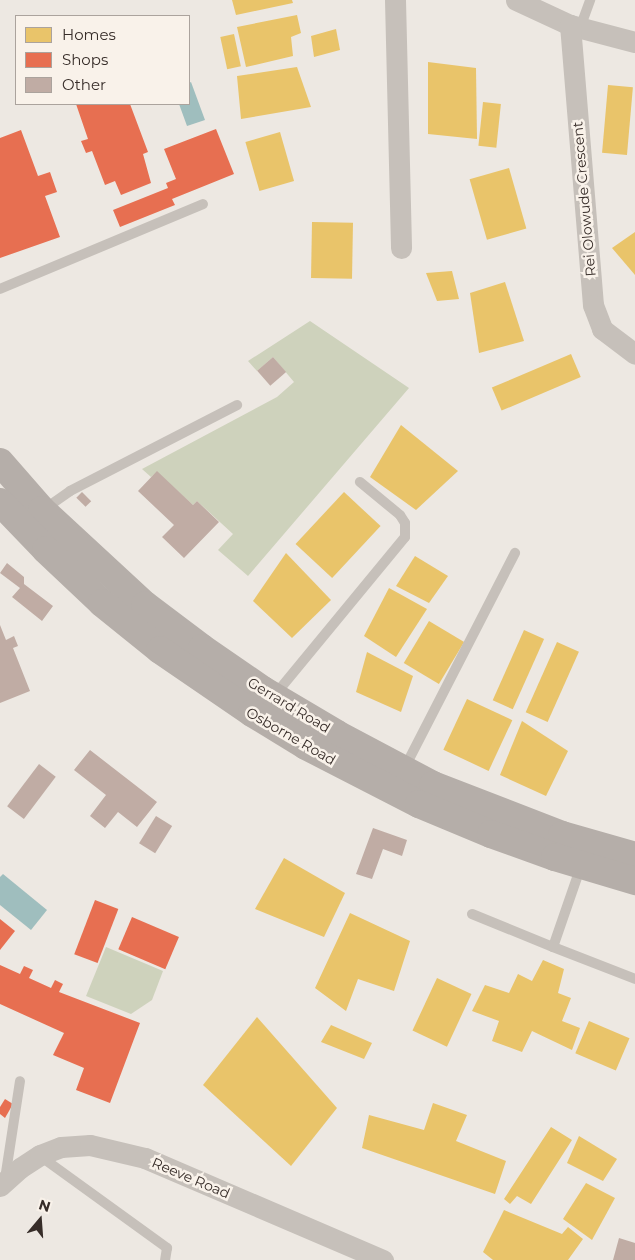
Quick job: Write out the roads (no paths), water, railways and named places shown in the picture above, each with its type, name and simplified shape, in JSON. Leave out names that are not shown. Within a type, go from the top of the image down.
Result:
[{"type":"main road","name":"Gerrard Road","points":[[0,462],[42,510],[145,605],[202,648],[274,697],[403,770],[495,810],[562,835],[635,856]]},
{"type":"main road","name":"Osborne Road","points":[[0,502],[102,603],[160,650],[252,713],[361,776],[418,804],[491,834],[581,866],[635,881]]},
{"type":"street","points":[[395,0],[400,136],[401,248]]},
{"type":"street","points":[[516,0],[575,26],[635,42]]},
{"type":"street","name":"Rei Olowude Crescent","points":[[575,26],[593,304],[602,329],[635,354]]},
{"type":"street","name":"Reeve Road","points":[[3,1183],[40,1155],[60,1147],[90,1145],[145,1158],[356,1255],[383,1260]]},
{"type":"lane","points":[[575,26],[590,0]]},
{"type":"lane","points":[[0,289],[203,204]]},
{"type":"lane","points":[[42,510],[70,491],[237,405]]},
{"type":"lane","points":[[274,697],[405,537],[405,523],[400,515],[360,482]]},
{"type":"lane","points":[[403,770],[515,553]]},
{"type":"lane","points":[[553,947],[581,866]]},
{"type":"lane","points":[[472,914],[635,979]]},
{"type":"lane","points":[[3,1183],[20,1081]]},
{"type":"lane","points":[[40,1155],[167,1248],[165,1260]]},
{"type":"water","points":[[190,82],[205,120],[187,126],[179,105],[190,105]]},
{"type":"water","points":[[3,874],[47,910],[31,930],[0,905],[0,877]]}]
